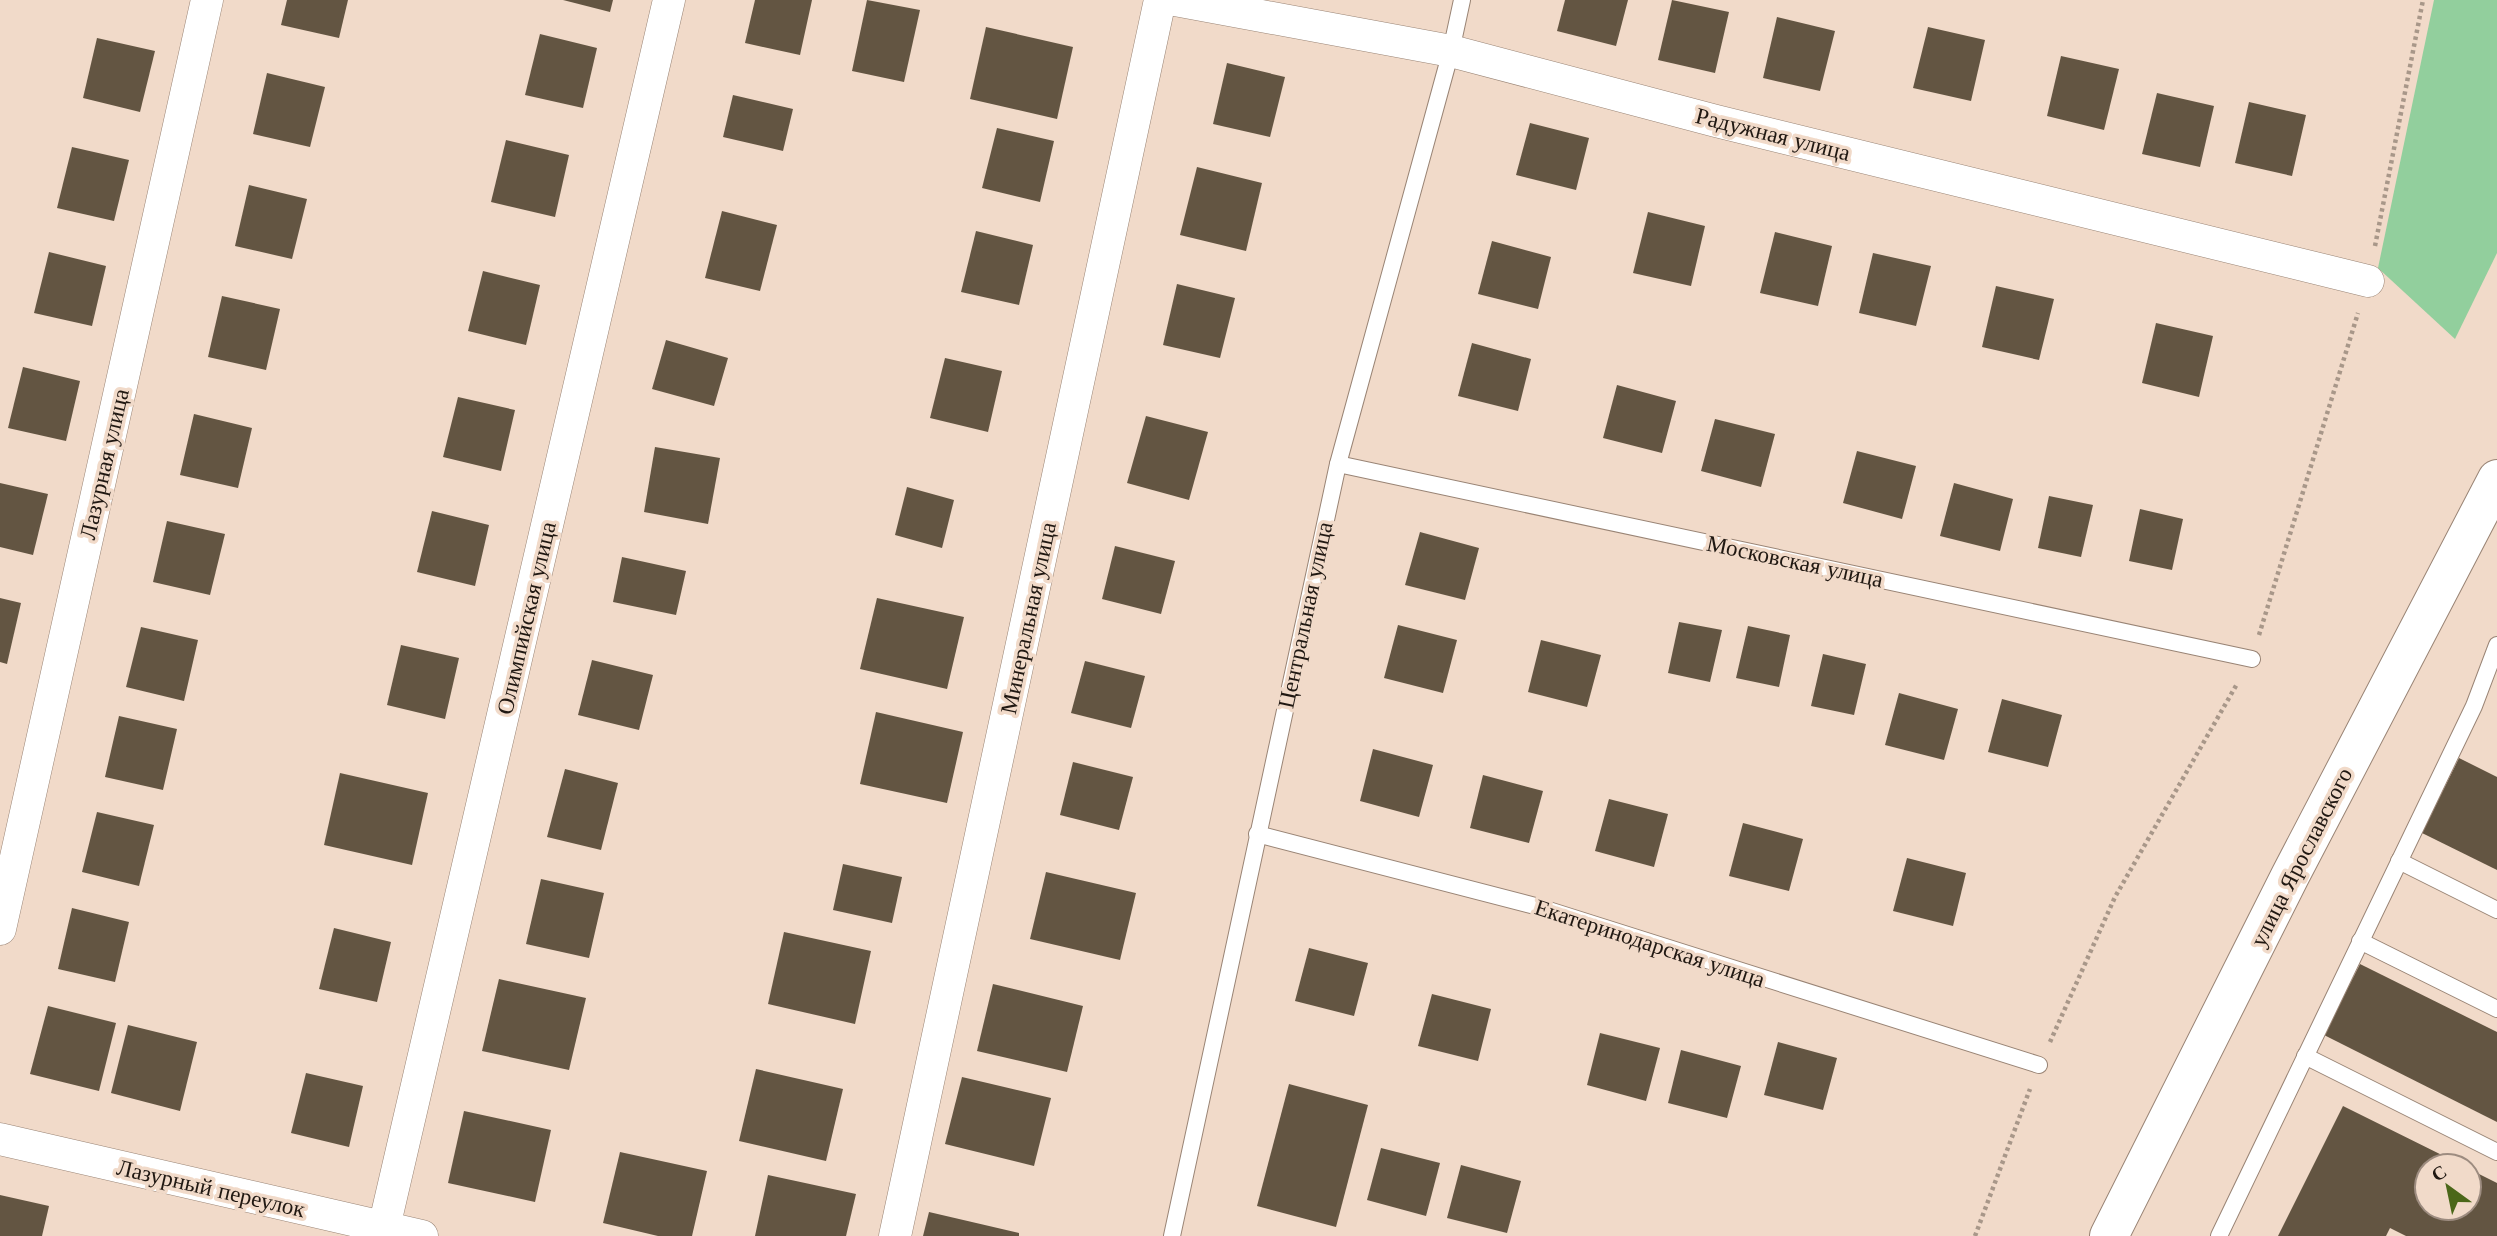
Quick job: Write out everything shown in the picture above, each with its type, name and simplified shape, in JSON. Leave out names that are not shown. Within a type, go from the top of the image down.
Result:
[{"type":"street","name":"Лазурная улица","points":[[0,929],[207,0]]},
{"type":"street","name":"Олимпийская улица","points":[[383,1232],[669,0]]},
{"type":"street","name":"Минеральная улица","points":[[895,1236],[1160,0]]},
{"type":"street","name":"Радужная улица","points":[[1175,0],[1451,51],[1716,121],[2368,281]]},
{"type":"street","name":"улица Ярославского","points":[[2109,1236],[2297,864],[2497,479]]},
{"type":"street","name":"Лазурный переулок","points":[[0,1139],[383,1232],[422,1236]]},
{"type":"lane","name":"Центральная улица","points":[[1172,1236],[1338,464],[1451,51],[1462,0]]},
{"type":"lane","name":"Московская улица","points":[[1338,464],[2252,659]]},
{"type":"lane","points":[[2219,1236],[2474,705],[2497,645]]},
{"type":"lane","name":"Екатеринодарская улица","points":[[1257,834],[1539,907],[2039,1065]]},
{"type":"lane","points":[[2399,862],[2497,910]]},
{"type":"lane","points":[[2360,941],[2497,1009]]},
{"type":"lane","points":[[2305,1056],[2497,1152]]},
{"type":"green space","points":[[2434,0],[2497,0],[2497,253],[2455,339],[2378,268]]},
{"type":"building","points":[[287,0],[348,0],[339,38],[281,25]]},
{"type":"building","points":[[563,0],[613,0],[610,12]]},
{"type":"building","points":[[755,0],[812,0],[800,55],[745,43]]},
{"type":"building","points":[[867,0],[920,10],[904,82],[852,71]]},
{"type":"building","points":[[1565,0],[1628,0],[1616,46],[1557,31]]},
{"type":"building","points":[[1672,0],[1729,12],[1715,73],[1658,60]]},
{"type":"building","points":[[1777,17],[1835,31],[1820,91],[1763,78]]},
{"type":"building","points":[[986,27],[1073,47],[1057,119],[970,99]]},
{"type":"building","points":[[1928,27],[1985,40],[1971,101],[1913,88]]},
{"type":"building","points":[[540,34],[597,48],[583,108],[525,95]]},
{"type":"building","points":[[97,38],[155,51],[140,112],[83,98]]},
{"type":"building","points":[[2061,56],[2119,69],[2104,130],[2047,116]]},
{"type":"building","points":[[1227,63],[1285,77],[1270,137],[1213,124]]},
{"type":"building","points":[[267,73],[325,87],[310,147],[253,134]]},
{"type":"building","points":[[2157,93],[2214,106],[2200,167],[2142,154]]},
{"type":"building","points":[[733,95],[793,109],[783,151],[723,137]]},
{"type":"building","points":[[2249,102],[2306,115],[2292,176],[2235,163]]},
{"type":"building","points":[[1530,123],[1589,138],[1576,190],[1516,175]]},
{"type":"building","points":[[997,128],[1054,141],[1040,202],[982,188]]},
{"type":"building","points":[[506,140],[569,155],[555,217],[491,202]]},
{"type":"building","points":[[72,147],[129,160],[114,221],[57,208]]},
{"type":"building","points":[[1197,167],[1262,183],[1246,251],[1180,235]]},
{"type":"building","points":[[249,185],[307,199],[292,259],[235,246]]},
{"type":"building","points":[[722,211],[777,225],[760,291],[705,278]]},
{"type":"building","points":[[1648,212],[1705,226],[1691,286],[1633,273]]},
{"type":"building","points":[[976,231],[1033,245],[1019,305],[961,292]]},
{"type":"building","points":[[1775,232],[1832,246],[1818,306],[1760,293]]},
{"type":"building","points":[[1492,241],[1551,257],[1538,309],[1478,294]]},
{"type":"building","points":[[49,252],[106,266],[92,326],[34,313]]},
{"type":"building","points":[[1873,253],[1931,266],[1916,326],[1859,313]]},
{"type":"building","points":[[483,271],[540,285],[526,345],[468,331]]},
{"type":"building","points":[[1177,284],[1235,298],[1220,358],[1163,345]]},
{"type":"building","points":[[1996,286],[2054,299],[2039,360],[1982,347]]},
{"type":"building","points":[[222,296],[280,309],[266,370],[208,357]]},
{"type":"building","points":[[2156,323],[2213,336],[2199,397],[2142,383]]},
{"type":"building","points":[[666,340],[728,358],[714,406],[652,389]]},
{"type":"building","points":[[1472,343],[1531,359],[1518,411],[1458,396]]},
{"type":"building","points":[[945,358],[1002,371],[988,432],[930,418]]},
{"type":"building","points":[[23,367],[80,381],[66,441],[8,428]]},
{"type":"building","points":[[1617,385],[1676,401],[1662,453],[1603,438]]},
{"type":"building","points":[[458,397],[515,410],[501,471],[443,457]]},
{"type":"building","points":[[194,414],[252,428],[238,488],[180,475]]},
{"type":"building","points":[[1146,416],[1208,432],[1189,500],[1127,483]]},
{"type":"building","points":[[1715,419],[1775,434],[1761,487],[1701,471]]},
{"type":"building","points":[[655,447],[720,458],[708,524],[644,512]]},
{"type":"building","points":[[1857,451],[1916,466],[1902,519],[1843,503]]},
{"type":"building","points":[[0,483],[48,494],[33,555],[0,547]]},
{"type":"building","points":[[1954,483],[2013,499],[2000,551],[1940,536]]},
{"type":"building","points":[[907,487],[954,500],[942,548],[895,535]]},
{"type":"building","points":[[2049,496],[2093,505],[2081,557],[2038,548]]},
{"type":"building","points":[[2140,509],[2183,519],[2172,570],[2129,561]]},
{"type":"building","points":[[432,511],[489,525],[475,586],[417,572]]},
{"type":"building","points":[[167,521],[225,534],[210,595],[153,582]]},
{"type":"building","points":[[1420,532],[1479,548],[1465,600],[1405,585]]},
{"type":"building","points":[[1115,546],[1175,561],[1161,614],[1102,599]]},
{"type":"building","points":[[622,557],[686,571],[676,615],[613,602]]},
{"type":"building","points":[[0,598],[21,603],[7,664],[0,662]]},
{"type":"building","points":[[877,598],[964,617],[947,689],[860,669]]},
{"type":"building","points":[[1679,622],[1722,630],[1710,682],[1668,673]]},
{"type":"building","points":[[1398,625],[1457,640],[1443,693],[1384,678]]},
{"type":"building","points":[[1748,626],[1790,635],[1779,687],[1736,678]]},
{"type":"building","points":[[141,627],[198,640],[184,701],[126,687]]},
{"type":"building","points":[[1541,640],[1601,655],[1587,707],[1528,692]]},
{"type":"building","points":[[401,645],[459,658],[445,719],[387,705]]},
{"type":"building","points":[[1823,654],[1866,664],[1854,715],[1811,706]]},
{"type":"building","points":[[592,660],[653,675],[639,730],[578,715]]},
{"type":"building","points":[[1085,661],[1145,676],[1131,728],[1071,713]]},
{"type":"building","points":[[1899,693],[1958,709],[1944,760],[1885,745]]},
{"type":"building","points":[[2002,699],[2062,715],[2048,767],[1988,752]]},
{"type":"building","points":[[876,712],[963,732],[947,803],[860,784]]},
{"type":"building","points":[[119,716],[177,729],[163,790],[105,777]]},
{"type":"building","points":[[1373,749],[1433,765],[1419,817],[1360,801]]},
{"type":"building","points":[[2459,758],[2497,777],[2497,870],[2422,833]]},
{"type":"building","points":[[1073,762],[1133,777],[1119,830],[1060,815]]},
{"type":"building","points":[[565,769],[618,783],[601,850],[547,837]]},
{"type":"building","points":[[340,773],[428,793],[412,865],[324,845]]},
{"type":"building","points":[[1483,775],[1543,791],[1529,843],[1470,828]]},
{"type":"building","points":[[1609,799],[1668,814],[1654,867],[1595,851]]},
{"type":"building","points":[[97,812],[154,825],[139,886],[82,872]]},
{"type":"building","points":[[1743,823],[1803,839],[1789,891],[1729,876]]},
{"type":"building","points":[[1907,858],[1966,873],[1953,926],[1893,911]]},
{"type":"building","points":[[843,864],[902,877],[892,923],[833,910]]},
{"type":"building","points":[[1046,872],[1136,893],[1120,960],[1030,939]]},
{"type":"building","points":[[541,879],[604,893],[589,958],[526,944]]},
{"type":"building","points":[[72,908],[129,922],[115,982],[58,969]]},
{"type":"building","points":[[334,928],[391,942],[377,1002],[319,989]]},
{"type":"building","points":[[784,932],[871,951],[855,1024],[768,1004]]},
{"type":"building","points":[[1309,948],[1368,963],[1354,1016],[1295,1001]]},
{"type":"building","points":[[2360,964],[2497,1032],[2497,1122],[2324,1035]]},
{"type":"building","points":[[499,979],[586,998],[569,1070],[482,1051]]},
{"type":"building","points":[[993,984],[1083,1006],[1067,1072],[977,1051]]},
{"type":"building","points":[[1432,994],[1491,1009],[1478,1061],[1418,1046]]},
{"type":"building","points":[[48,1006],[116,1023],[99,1091],[30,1074]]},
{"type":"building","points":[[128,1025],[197,1042],[180,1111],[111,1093]]},
{"type":"building","points":[[1600,1033],[1660,1048],[1646,1101],[1587,1085]]},
{"type":"building","points":[[1778,1042],[1837,1058],[1823,1110],[1764,1095]]},
{"type":"building","points":[[1681,1050],[1741,1066],[1727,1118],[1668,1103]]},
{"type":"building","points":[[756,1069],[843,1089],[826,1161],[739,1141]]},
{"type":"building","points":[[306,1073],[363,1086],[349,1147],[291,1133]]},
{"type":"building","points":[[962,1077],[1051,1098],[1034,1166],[945,1144]]},
{"type":"building","points":[[1289,1084],[1368,1105],[1336,1227],[1257,1206]]},
{"type":"building","points":[[2343,1106],[2436,1152],[2413,1152],[2413,1222],[2483,1222],[2483,1176],[2497,1183],[2497,1236],[2406,1236],[2390,1228],[2386,1236],[2278,1236]]},
{"type":"building","points":[[464,1111],[551,1130],[535,1202],[448,1183]]},
{"type":"building","points":[[1381,1148],[1440,1163],[1426,1216],[1367,1200]]},
{"type":"building","points":[[620,1152],[707,1171],[692,1236],[658,1236],[603,1223]]},
{"type":"building","points":[[1461,1165],[1521,1181],[1507,1233],[1447,1218]]},
{"type":"building","points":[[768,1175],[856,1194],[846,1236],[755,1236]]},
{"type":"building","points":[[0,1195],[49,1206],[42,1236],[0,1236]]},
{"type":"building","points":[[929,1212],[1019,1233],[1019,1236],[923,1236]]}]
